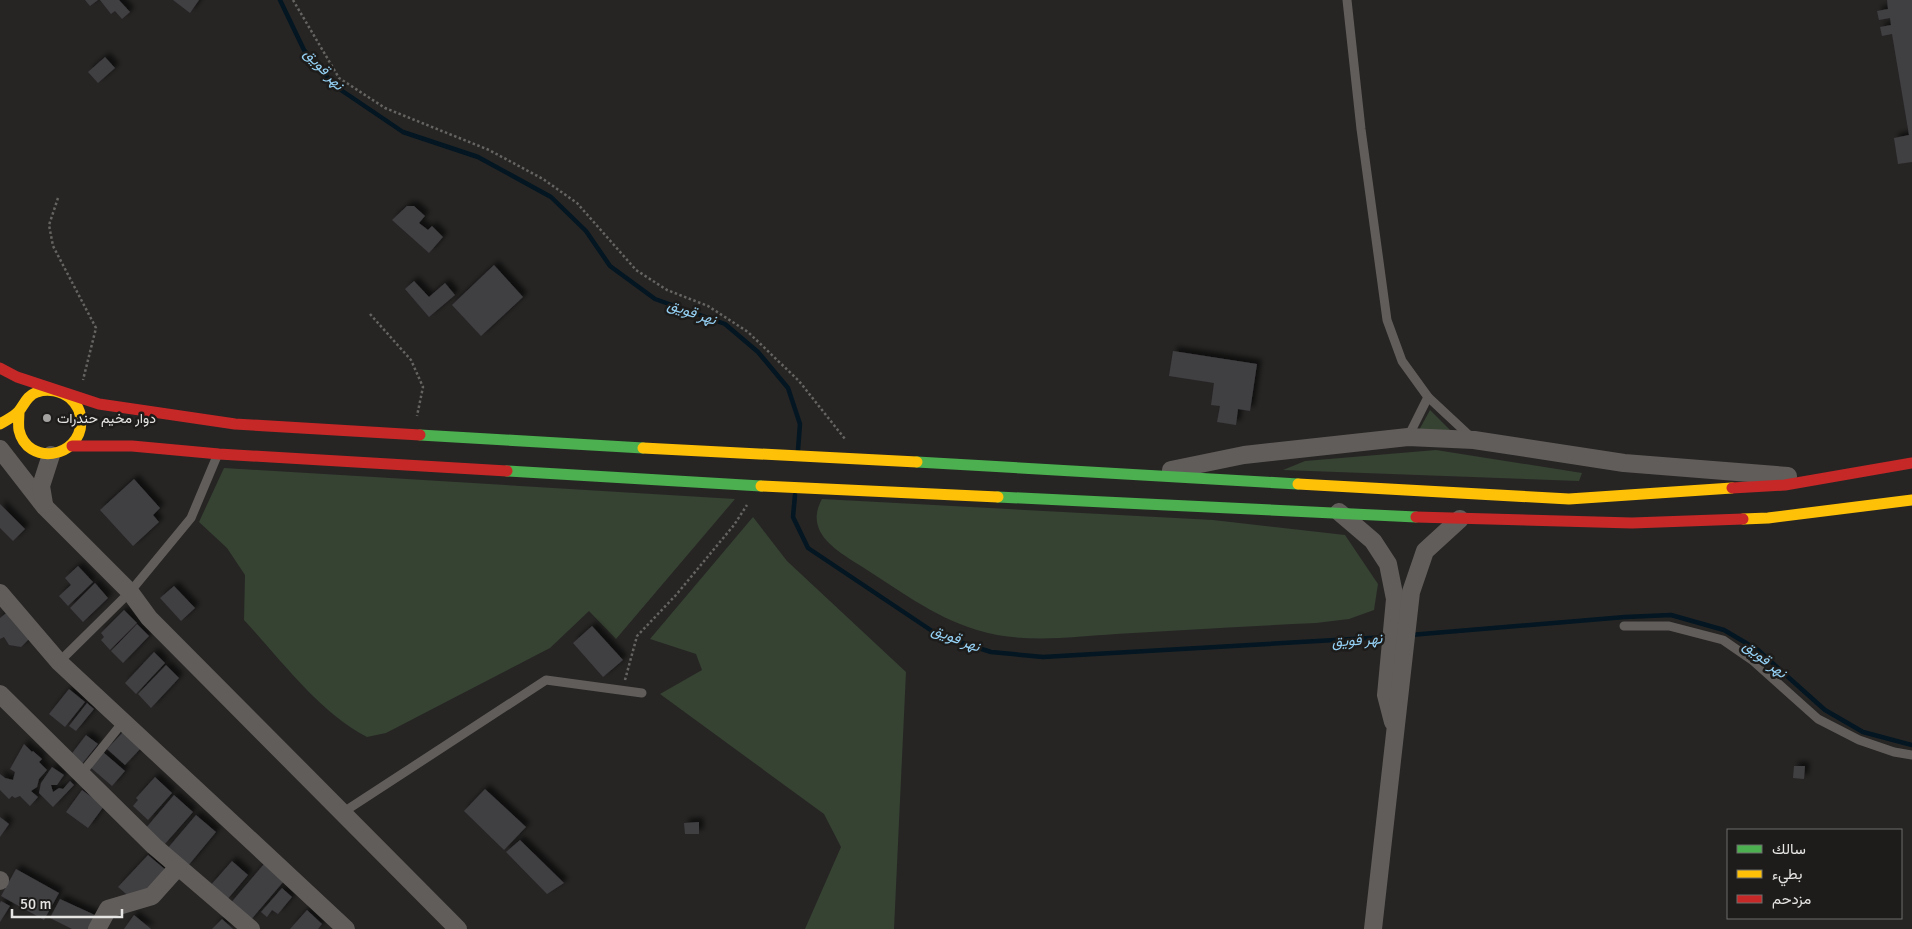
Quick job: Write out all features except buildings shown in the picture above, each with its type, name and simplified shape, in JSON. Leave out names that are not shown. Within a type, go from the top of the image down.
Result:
[{"type":"main road","points":[[0,368],[60,392],[98,404],[235,424],[764,456],[859,459],[1569,499],[1785,485],[1912,463]]},
{"type":"main road","points":[[6,443],[44,454],[64,451],[72,446],[79,435],[82,422],[79,409],[71,398],[60,392],[48,390],[36,392],[25,400],[19,411],[16,423],[19,436],[27,446],[44,454]]},
{"type":"main road","points":[[0,424],[19,411]]},
{"type":"main road","points":[[72,446],[132,446],[219,454],[758,486],[1460,519],[1632,523],[1768,518],[1912,500]]},
{"type":"street","points":[[1149,475],[1244,455],[1408,437],[1474,440],[1624,463],[1823,478]]},
{"type":"street","points":[[6,443],[45,507],[130,592],[149,618],[458,929]]},
{"type":"street","points":[[44,454],[41,486],[45,507]]},
{"type":"street","points":[[1339,512],[1373,541],[1388,564],[1403,595]]},
{"type":"street","points":[[1373,929],[1395,730],[1394,695],[1403,595],[1425,551],[1460,519]]},
{"type":"street","points":[[0,593],[59,662],[346,929]]},
{"type":"street","points":[[0,694],[178,867],[250,929]]},
{"type":"street","points":[[97,929],[108,909],[152,896],[178,867]]},
{"type":"lane","points":[[1347,0],[1361,129],[1387,320],[1402,361],[1428,398],[1474,440]]},
{"type":"lane","points":[[1408,437],[1428,398]]},
{"type":"lane","points":[[59,662],[130,592],[191,518],[219,454]]},
{"type":"lane","points":[[1624,626],[1669,626],[1723,640],[1752,660],[1818,719],[1859,740],[1894,752],[1912,755]]},
{"type":"lane","points":[[342,813],[546,680],[642,693]]},
{"type":"lane","points":[[81,774],[123,722]]},
{"type":"path","points":[[293,0],[340,78],[385,108],[489,150],[543,179],[576,202],[636,270],[667,290],[708,306],[748,332],[799,381],[838,429],[859,459]]},
{"type":"path","points":[[58,198],[49,224],[53,246],[96,328],[79,398]]},
{"type":"path","points":[[370,314],[411,360],[423,387],[412,434]]},
{"type":"path","points":[[622,691],[637,636],[676,596],[734,525],[758,486]]},
{"type":"green space","points":[[1430,410],[1453,433],[1418,432]]},
{"type":"green space","points":[[1436,450],[1582,473],[1579,481],[1283,470],[1305,461]]},
{"type":"green space","points":[[224,468],[735,499],[616,639],[589,611],[550,648],[386,733],[367,737],[349,726],[317,700],[244,620],[245,575],[227,548],[199,522]]},
{"type":"green space","points":[[822,499],[1213,520],[1345,535],[1378,584],[1374,610],[1349,619],[1316,623],[1064,638],[1028,638],[994,634],[977,630],[945,617],[838,551],[819,529],[817,520],[818,510]]},
{"type":"green space","points":[[753,517],[787,561],[906,672],[894,929],[805,929],[841,847],[824,814],[660,694],[702,670],[696,654],[650,639]]},
{"type":"waterway","name":"نهر قويق","points":[[280,0],[304,50],[335,86],[403,132],[478,157],[551,197],[586,231],[610,266],[655,299],[725,324],[758,352],[788,388],[800,424],[798,450]]},
{"type":"waterway","name":"نهر قويق","points":[[795,495],[793,517],[808,548],[938,635],[991,652],[1043,657],[1387,637]]},
{"type":"waterway","name":"نهر قويق","points":[[1410,635],[1625,617],[1671,615],[1724,630],[1758,650],[1825,710],[1863,732],[1912,745]]},
{"type":"traffic: fast","points":[[420,435],[643,448]]},
{"type":"traffic: fast","points":[[917,462],[1298,484]]},
{"type":"traffic: fast","points":[[507,471],[761,486]]},
{"type":"traffic: fast","points":[[998,497],[1416,517]]},
{"type":"traffic: slow","points":[[0,424],[17,413],[28,398],[41,391],[50,390],[66,396],[77,406],[81,419],[78,434],[72,444],[63,450],[53,453],[42,453],[32,449],[24,442],[19,430],[19,411]]},
{"type":"traffic: slow","points":[[643,448],[917,462]]},
{"type":"traffic: slow","points":[[1298,484],[1569,499],[1732,488]]},
{"type":"traffic: slow","points":[[761,486],[998,497]]},
{"type":"traffic: slow","points":[[1743,519],[1768,518],[1912,500]]},
{"type":"traffic: jam","points":[[0,368],[17,377],[99,404],[235,424],[420,435]]},
{"type":"traffic: jam","points":[[72,446],[132,446],[219,454],[507,471]]},
{"type":"traffic: jam","points":[[1732,488],[1785,485],[1912,463]]},
{"type":"traffic: jam","points":[[1416,517],[1632,523],[1743,519]]},
{"type":"place","name":"دوار مخيم حندرات","points":[[47,418]]}]
